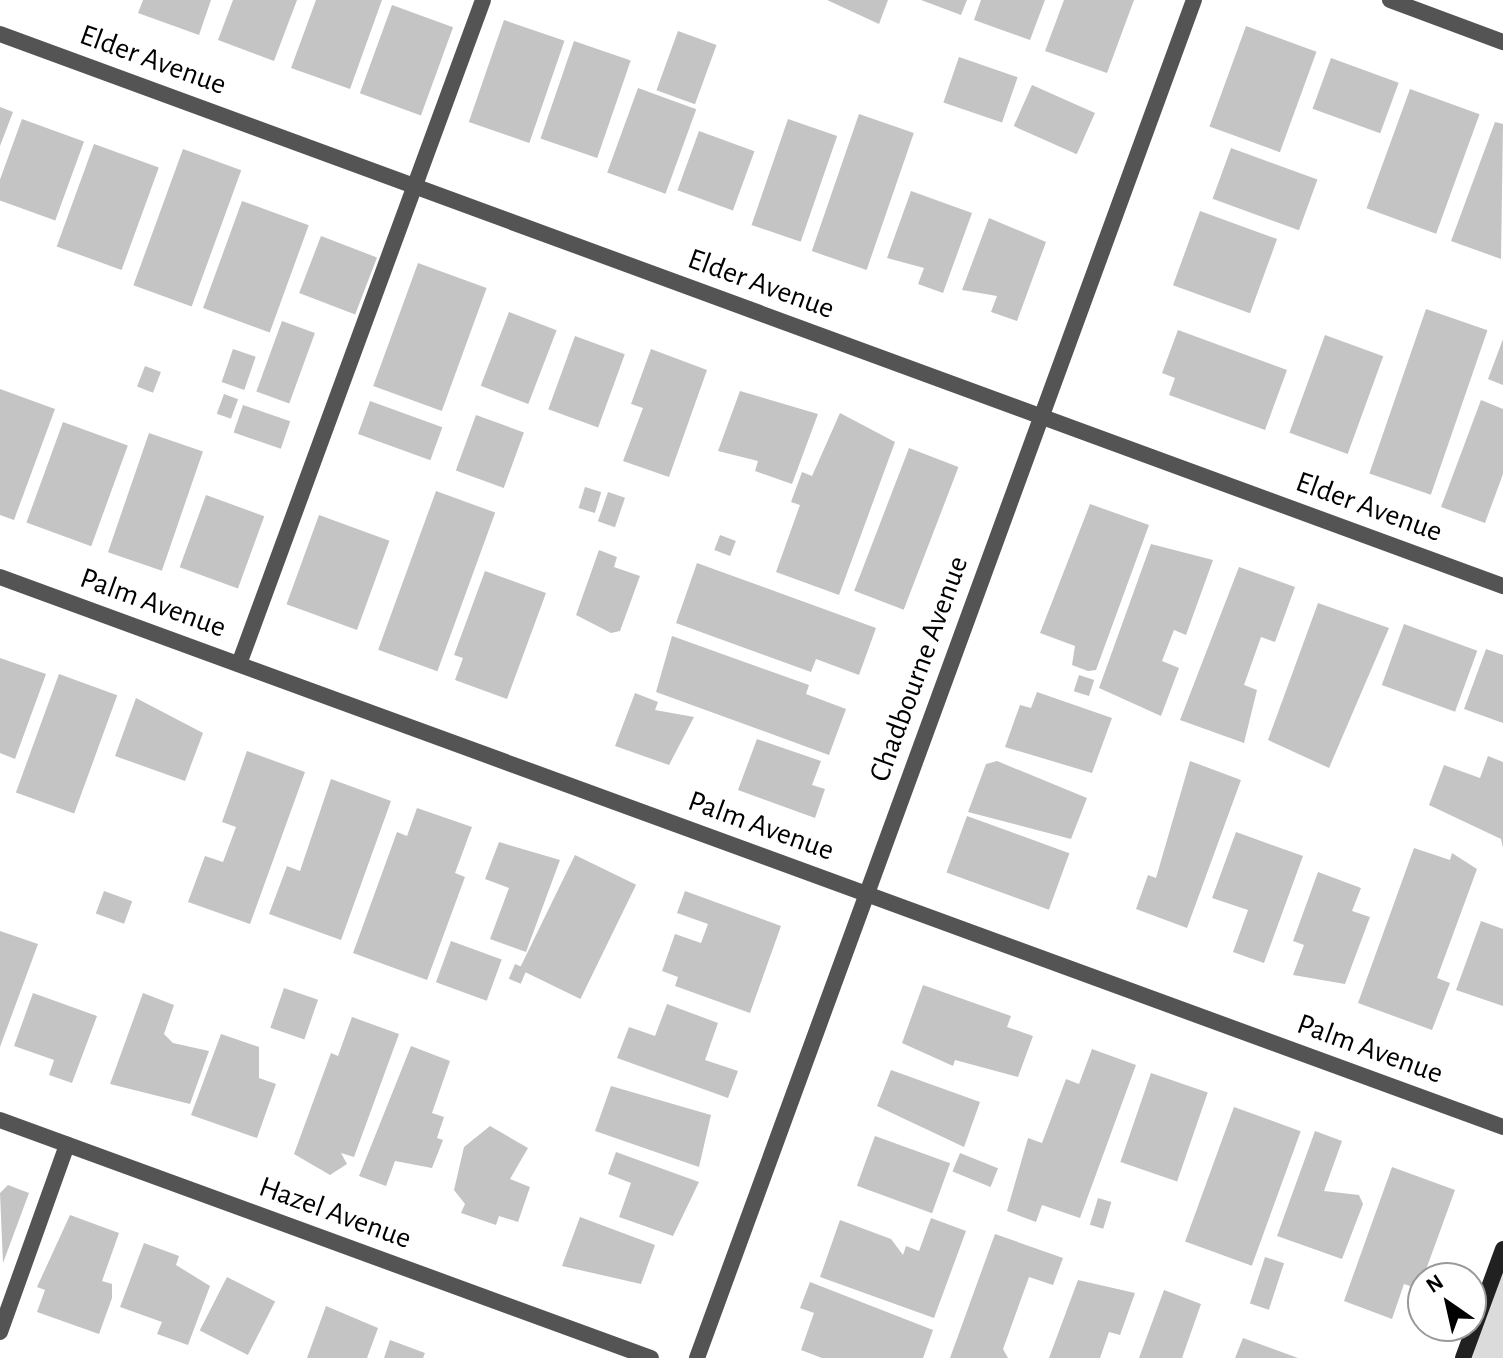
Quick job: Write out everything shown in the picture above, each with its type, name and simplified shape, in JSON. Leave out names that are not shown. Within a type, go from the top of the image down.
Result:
[{"type":"street","points":[[239,664],[483,0]]},
{"type":"street","name":"Chadbourne Avenue","points":[[697,1358],[1194,0]]},
{"type":"street","points":[[1390,0],[1417,5],[1503,42]]},
{"type":"street","name":"Elder Avenue","points":[[0,34],[1503,586]]},
{"type":"street","name":"Palm Avenue","points":[[0,577],[1503,1127]]},
{"type":"street","name":"Hazel Avenue","points":[[0,1120],[651,1358]]},
{"type":"street","points":[[0,1332],[67,1145]]},
{"type":"street","points":[[1463,1358],[1503,1249]]},
{"type":"shaded area","points":[[1503,1248],[1503,1358],[1463,1358],[1469,1342],[1487,1342],[1487,1292]]},
{"type":"building","points":[[143,0],[211,0],[199,35],[138,13]]},
{"type":"building","points":[[233,0],[297,0],[274,61],[218,40]]},
{"type":"building","points":[[316,0],[382,0],[350,89],[291,68]]},
{"type":"building","points":[[827,0],[888,0],[879,24]]},
{"type":"building","points":[[921,0],[967,0],[961,15]]},
{"type":"building","points":[[981,0],[1045,0],[1030,40],[974,20]]},
{"type":"building","points":[[1064,0],[1134,0],[1107,73],[1045,51]]},
{"type":"building","points":[[392,5],[453,27],[421,116],[360,93]]},
{"type":"building","points":[[504,20],[565,41],[529,143],[469,122]]},
{"type":"building","points":[[1246,26],[1316,52],[1280,152],[1209,127]]},
{"type":"building","points":[[678,31],[717,45],[695,104],[656,90]]},
{"type":"building","points":[[574,41],[631,61],[597,158],[540,138]]},
{"type":"building","points":[[959,57],[1018,77],[1002,123],[943,102]]},
{"type":"building","points":[[1331,58],[1399,83],[1380,133],[1313,109]]},
{"type":"building","points":[[1032,85],[1095,113],[1077,154],[1014,126]]},
{"type":"building","points":[[638,88],[696,109],[665,194],[607,173]]},
{"type":"building","points":[[1410,89],[1480,114],[1436,234],[1367,208]]},
{"type":"building","points":[[0,107],[13,112],[0,146]]},
{"type":"building","points":[[859,114],[914,133],[867,270],[812,251]]},
{"type":"building","points":[[22,119],[84,142],[55,221],[0,200],[0,179]]},
{"type":"building","points":[[788,119],[837,136],[801,242],[752,225]]},
{"type":"building","points":[[1495,122],[1503,124],[1501,259],[1451,241]]},
{"type":"building","points":[[699,131],[754,151],[733,210],[677,190]]},
{"type":"building","points":[[94,144],[159,168],[122,270],[57,246]]},
{"type":"building","points":[[1231,148],[1317,179],[1299,230],[1213,199]]},
{"type":"building","points":[[183,149],[241,170],[192,306],[133,285]]},
{"type":"building","points":[[911,191],[972,213],[943,293],[918,284],[924,268],[887,258]]},
{"type":"building","points":[[242,201],[309,225],[270,332],[203,308]]},
{"type":"building","points":[[1200,211],[1277,239],[1250,313],[1173,285]]},
{"type":"building","points":[[989,218],[1046,242],[1017,321],[991,312],[997,296],[962,290]]},
{"type":"building","points":[[321,236],[377,258],[355,314],[299,293]]},
{"type":"building","points":[[418,263],[487,288],[442,411],[373,386]]},
{"type":"building","points":[[1426,309],[1487,330],[1431,495],[1369,474]]},
{"type":"building","points":[[509,312],[557,330],[528,404],[481,386]]},
{"type":"building","points":[[282,321],[315,333],[289,403],[256,391]]},
{"type":"building","points":[[1178,330],[1287,370],[1265,430],[1169,395],[1175,378],[1162,373]]},
{"type":"building","points":[[1325,335],[1383,356],[1348,454],[1289,433]]},
{"type":"building","points":[[575,336],[625,354],[598,427],[548,409]]},
{"type":"building","points":[[1503,339],[1503,385],[1488,379]]},
{"type":"building","points":[[233,349],[256,357],[244,390],[222,382]]},
{"type":"building","points":[[651,349],[707,370],[669,477],[623,461],[643,408],[631,404]]},
{"type":"building","points":[[145,366],[161,372],[153,393],[137,387]]},
{"type":"building","points":[[0,389],[55,409],[14,520],[0,515]]},
{"type":"building","points":[[740,391],[818,414],[792,484],[755,471],[758,461],[718,451]]},
{"type":"building","points":[[224,394],[238,399],[231,419],[217,414]]},
{"type":"building","points":[[1481,400],[1503,409],[1503,474],[1485,523],[1441,507]]},
{"type":"building","points":[[370,401],[442,427],[430,460],[358,434]]},
{"type":"building","points":[[243,405],[290,421],[281,449],[234,432]]},
{"type":"building","points":[[840,413],[895,442],[839,595],[776,572],[800,505],[791,502],[802,472],[812,476]]},
{"type":"building","points":[[476,415],[524,432],[504,488],[456,470]]},
{"type":"building","points":[[63,422],[128,446],[91,546],[26,523]]},
{"type":"building","points":[[149,433],[203,452],[162,571],[108,552]]},
{"type":"building","points":[[909,448],[958,467],[904,610],[854,591]]},
{"type":"building","points":[[585,487],[601,492],[595,513],[579,508]]},
{"type":"building","points":[[436,491],[495,513],[437,671],[378,650]]},
{"type":"building","points":[[608,492],[625,498],[615,527],[598,521]]},
{"type":"building","points":[[206,495],[264,516],[238,589],[180,567]]},
{"type":"building","points":[[1090,504],[1149,525],[1096,670],[1088,671],[1072,665],[1075,646],[1040,633]]},
{"type":"building","points":[[319,515],[389,541],[357,630],[287,604]]},
{"type":"building","points":[[720,535],[736,541],[730,556],[714,550]]},
{"type":"building","points":[[1151,544],[1213,560],[1186,635],[1174,630],[1162,661],[1179,668],[1161,716],[1099,688]]},
{"type":"building","points":[[599,550],[617,557],[614,567],[640,576],[620,631],[611,633],[576,615]]},
{"type":"building","points":[[697,563],[876,628],[859,675],[816,659],[811,672],[676,623]]},
{"type":"building","points":[[1239,567],[1295,587],[1275,642],[1261,637],[1244,685],[1257,690],[1244,743],[1180,720]]},
{"type":"building","points":[[485,571],[546,593],[507,699],[455,680],[463,658],[454,655]]},
{"type":"building","points":[[1318,603],[1389,628],[1329,768],[1268,740]]},
{"type":"building","points":[[1404,624],[1477,651],[1455,712],[1382,685]]},
{"type":"building","points":[[672,636],[809,685],[806,694],[846,709],[829,755],[656,692]]},
{"type":"building","points":[[1486,649],[1503,655],[1503,723],[1464,709]]},
{"type":"building","points":[[0,658],[46,674],[15,759],[0,753]]},
{"type":"building","points":[[59,674],[117,695],[74,814],[16,792]]},
{"type":"building","points":[[1079,675],[1094,680],[1089,696],[1074,691]]},
{"type":"building","points":[[1037,692],[1112,718],[1092,773],[1005,747],[1020,705],[1031,708]]},
{"type":"building","points":[[635,693],[658,702],[655,710],[694,717],[669,765],[615,746]]},
{"type":"building","points":[[136,698],[203,733],[185,781],[115,756]]},
{"type":"building","points":[[757,739],[821,761],[812,785],[825,789],[815,818],[738,790]]},
{"type":"building","points":[[247,751],[305,772],[250,924],[188,902],[205,856],[223,862],[236,827],[222,822]]},
{"type":"building","points":[[1488,756],[1503,762],[1503,848],[1501,839],[1429,805],[1444,765],[1480,778]]},
{"type":"building","points":[[997,761],[1087,798],[1071,839],[968,812],[986,764]]},
{"type":"building","points":[[1190,761],[1241,780],[1187,928],[1136,909],[1148,875],[1156,878]]},
{"type":"building","points":[[331,779],[391,801],[341,940],[269,914],[287,866],[300,871]]},
{"type":"building","points":[[417,808],[472,827],[455,873],[465,877],[427,980],[353,953],[397,832],[407,836]]},
{"type":"building","points":[[967,816],[1069,853],[1049,910],[946,872]]},
{"type":"building","points":[[1236,832],[1303,856],[1264,963],[1233,952],[1248,910],[1212,898]]},
{"type":"building","points":[[499,842],[560,860],[526,952],[490,939],[509,888],[485,879]]},
{"type":"building","points":[[1414,848],[1450,860],[1452,853],[1477,869],[1437,978],[1450,983],[1432,1030],[1358,1003]]},
{"type":"building","points":[[575,855],[636,885],[580,999],[519,969]]},
{"type":"building","points":[[1318,872],[1361,888],[1352,911],[1370,917],[1345,984],[1293,975],[1304,945],[1293,941]]},
{"type":"building","points":[[104,891],[132,901],[124,924],[96,914]]},
{"type":"building","points":[[685,891],[781,926],[750,1013],[675,986],[678,977],[662,971],[675,934],[701,943],[708,924],[677,913]]},
{"type":"building","points":[[1481,921],[1503,929],[1503,1006],[1456,990]]},
{"type":"building","points":[[0,931],[38,944],[0,1047]]},
{"type":"building","points":[[451,941],[502,959],[487,1001],[436,982]]},
{"type":"building","points":[[515,964],[527,969],[521,984],[509,979]]},
{"type":"building","points":[[923,985],[1011,1016],[1007,1027],[1033,1036],[1018,1077],[955,1060],[953,1066],[902,1043]]},
{"type":"building","points":[[284,988],[318,1000],[304,1039],[270,1028]]},
{"type":"building","points":[[33,993],[97,1016],[72,1083],[49,1075],[54,1060],[14,1046]]},
{"type":"building","points":[[143,993],[174,1005],[164,1034],[173,1043],[209,1051],[190,1104],[110,1084]]},
{"type":"building","points":[[667,1004],[718,1023],[705,1060],[738,1071],[728,1098],[617,1058],[629,1027],[655,1036]]},
{"type":"building","points":[[352,1017],[399,1034],[354,1157],[341,1153],[347,1164],[330,1175],[294,1154],[331,1053],[338,1056]]},
{"type":"building","points":[[221,1034],[259,1047],[259,1078],[276,1084],[257,1138],[191,1115]]},
{"type":"building","points":[[411,1046],[450,1061],[432,1113],[444,1117],[437,1138],[443,1140],[432,1168],[395,1161],[386,1186],[359,1176]]},
{"type":"building","points":[[1092,1049],[1136,1065],[1080,1218],[1042,1205],[1036,1222],[1007,1211],[1028,1138],[1042,1143],[1066,1079],[1079,1084]]},
{"type":"building","points":[[891,1070],[980,1102],[964,1147],[877,1106]]},
{"type":"building","points":[[1151,1073],[1208,1093],[1177,1181],[1120,1162]]},
{"type":"building","points":[[611,1086],[711,1115],[699,1167],[595,1131]]},
{"type":"building","points":[[1234,1107],[1301,1131],[1252,1266],[1185,1241]]},
{"type":"building","points":[[490,1126],[528,1148],[510,1179],[530,1187],[518,1222],[499,1216],[496,1225],[461,1213],[465,1204],[454,1190],[464,1147]]},
{"type":"building","points":[[1315,1131],[1342,1141],[1324,1191],[1359,1195],[1363,1204],[1342,1259],[1277,1236]]},
{"type":"building","points":[[875,1136],[950,1163],[932,1213],[857,1186]]},
{"type":"building","points":[[616,1152],[699,1182],[673,1236],[619,1217],[631,1183],[608,1174]]},
{"type":"building","points":[[960,1153],[998,1168],[991,1187],[953,1172]]},
{"type":"building","points":[[1392,1167],[1455,1190],[1429,1262],[1407,1262],[1407,1285],[1404,1284],[1392,1319],[1344,1301]]},
{"type":"building","points":[[8,1185],[29,1193],[3,1263],[0,1193]]},
{"type":"building","points":[[1098,1198],[1111,1202],[1103,1229],[1090,1225]]},
{"type":"building","points":[[70,1215],[119,1233],[102,1281],[112,1284],[112,1298],[99,1334],[37,1312],[45,1290],[37,1287]]},
{"type":"building","points":[[580,1217],[655,1245],[641,1284],[562,1266]]},
{"type":"building","points":[[931,1218],[966,1231],[934,1318],[820,1277],[840,1220],[891,1239],[903,1255],[906,1246],[919,1251]]},
{"type":"building","points":[[995,1234],[1063,1258],[1053,1285],[1029,1277],[1003,1349],[1008,1358],[950,1358]]},
{"type":"building","points":[[144,1243],[179,1256],[176,1265],[210,1286],[188,1345],[157,1334],[162,1322],[120,1307]]},
{"type":"building","points":[[1265,1257],[1284,1263],[1269,1310],[1250,1304]]},
{"type":"building","points":[[227,1277],[275,1302],[248,1355],[200,1330]]},
{"type":"building","points":[[1078,1280],[1135,1293],[1120,1335],[1109,1332],[1100,1358],[1049,1358]]},
{"type":"building","points":[[810,1282],[933,1330],[923,1358],[822,1358],[801,1350],[814,1313],[800,1308]]},
{"type":"building","points":[[1164,1290],[1201,1304],[1182,1358],[1139,1358]]},
{"type":"building","points":[[326,1306],[378,1328],[367,1358],[307,1358]]},
{"type":"building","points":[[1243,1338],[1298,1358],[1235,1358]]},
{"type":"building","points":[[390,1340],[425,1353],[423,1358],[384,1358]]}]
